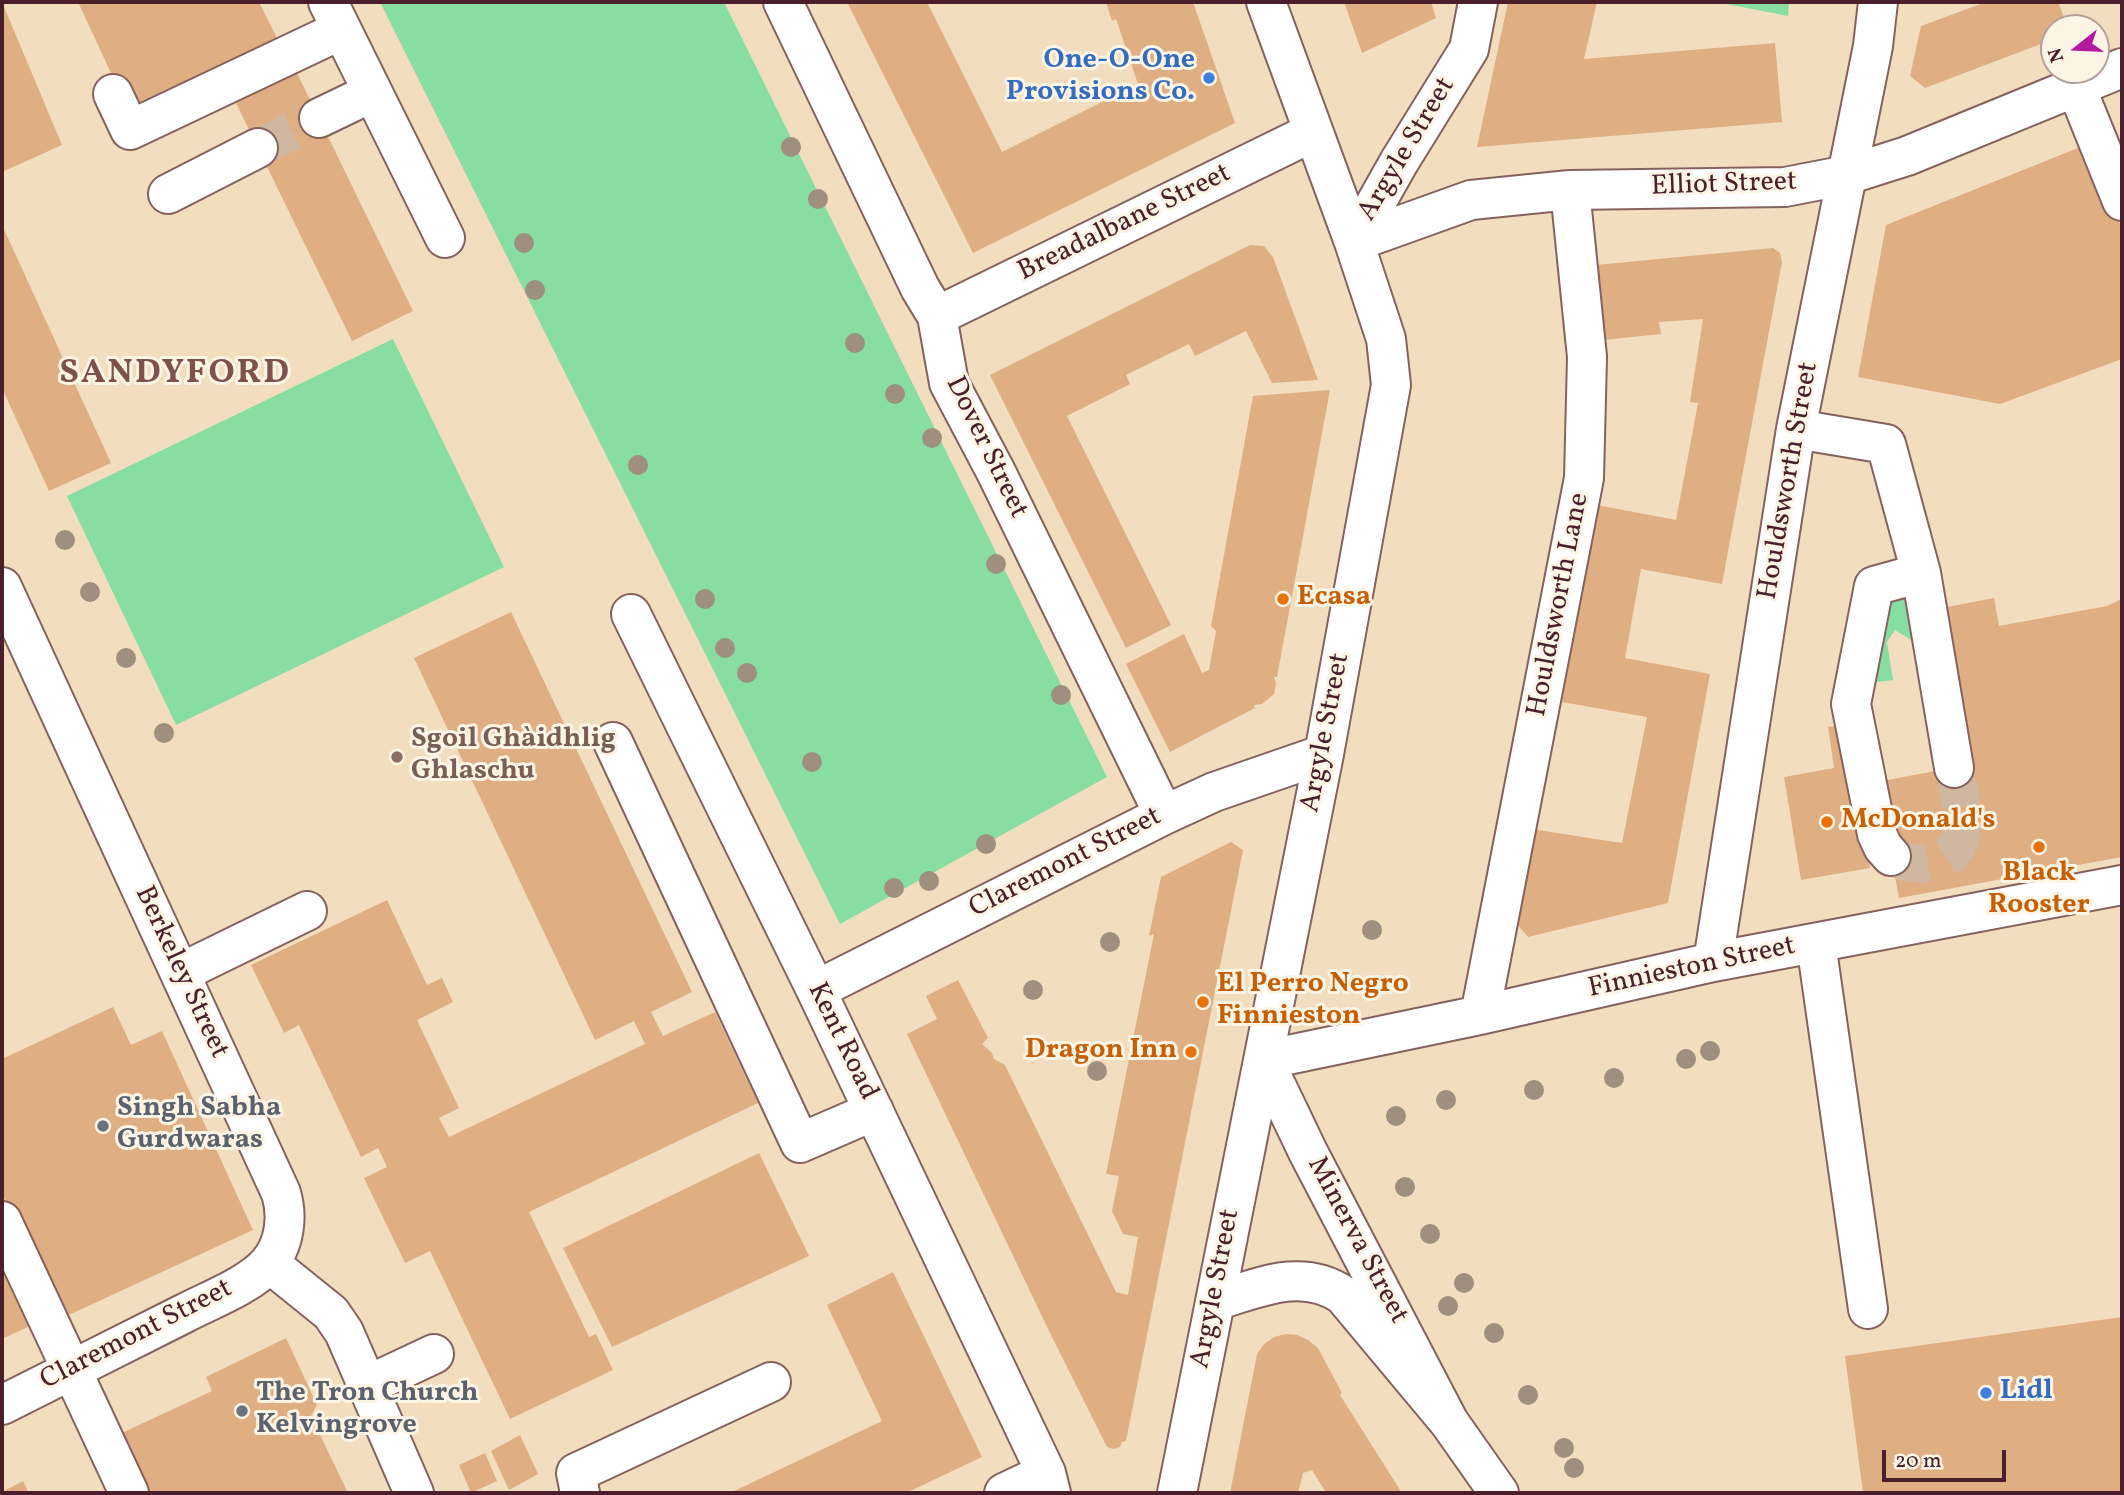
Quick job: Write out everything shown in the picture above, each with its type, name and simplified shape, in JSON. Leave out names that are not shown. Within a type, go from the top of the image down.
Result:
[{"type":"street","name":"Dover Street","points":[[783,2],[920,288],[937,316],[949,383],[996,472],[1164,815]]},
{"type":"street","points":[[1266,2],[1354,242]]},
{"type":"street","name":"Argyle Street","points":[[1177,1493],[1324,754],[1391,385],[1386,339],[1354,242],[1399,162],[1469,49],[1478,2]]},
{"type":"street","name":"Houldsworth Street","points":[[1713,962],[1796,429],[1873,46],[1878,2]]},
{"type":"street","points":[[113,94],[130,130],[335,16],[445,238]]},
{"type":"street","name":"Elliot Street","points":[[1354,242],[1471,200],[1570,190],[1785,187],[1847,175],[1907,156],[2122,68]]},
{"type":"street","points":[[2076,87],[2122,201]]},
{"type":"street","points":[[319,118],[371,93]]},
{"type":"street","name":"Breadalbane Street","points":[[937,316],[1313,132]]},
{"type":"street","points":[[168,194],[258,148]]},
{"type":"street","name":"Houldsworth Lane","points":[[1480,1015],[1584,478],[1587,357],[1570,190]]},
{"type":"street","points":[[1796,429],[1886,444],[1921,573],[1954,768]]},
{"type":"street","points":[[1891,856],[1877,834],[1851,705],[1874,586],[1921,573]]},
{"type":"street","name":"Berkeley Street","points":[[2,587],[281,1193],[286,1218],[277,1248],[269,1263]]},
{"type":"street","name":"Kent Road","points":[[631,614],[1055,1486]]},
{"type":"street","points":[[613,742],[800,1143],[874,1111]]},
{"type":"street","name":"Claremont Street","points":[[816,990],[1164,815],[1214,792],[1324,754]]},
{"type":"street","name":"Finnieston Street","points":[[1264,1060],[1713,962],[2122,885]]},
{"type":"street","points":[[180,973],[307,911]]},
{"type":"street","points":[[1816,943],[1868,1309]]},
{"type":"street","name":"Minerva Street","points":[[1264,1060],[1308,1152],[1450,1422]]},
{"type":"street","points":[[2,1221],[129,1493]]},
{"type":"street","points":[[269,1263],[331,1313],[344,1332],[414,1493]]},
{"type":"street","name":"Claremont Street","points":[[2,1405],[246,1281],[269,1263]]},
{"type":"street","name":"Minerva Street","points":[[1215,1301],[1267,1285],[1302,1280],[1328,1285],[1343,1295],[1450,1422],[1499,1493]]},
{"type":"street","points":[[368,1385],[434,1354]]},
{"type":"street","points":[[580,1493],[576,1473],[771,1382]]},
{"type":"street","points":[[1004,1493],[1055,1486]]},
{"type":"green space","points":[[380,2],[724,2],[1107,777],[840,924]]},
{"type":"green space","points":[[1716,2],[1789,2],[1788,16]]},
{"type":"green space","points":[[393,339],[504,567],[176,725],[67,496]]},
{"type":"green space","points":[[1909,593],[1921,646],[1895,630],[1887,642],[1893,680],[1863,684],[1884,597]]},
{"type":"building","points":[[2,2],[62,145],[2,172]]},
{"type":"building","points":[[78,2],[259,2],[280,44],[130,114]]},
{"type":"building","points":[[847,2],[927,2],[1002,152],[1138,84],[1116,19],[1112,21],[1106,2],[1193,2],[1235,123],[973,253]]},
{"type":"building","points":[[1344,2],[1431,2],[1436,18],[1362,53]]},
{"type":"building","points":[[1508,2],[1597,2],[1584,59],[1775,43],[1782,122],[1477,147]]},
{"type":"building","points":[[1986,2],[2058,2],[2063,14],[2040,14],[2040,44],[1925,88],[1910,76],[1921,26]]},
{"type":"building","points":[[297,73],[413,311],[352,341],[236,103]]},
{"type":"building","points":[[2088,144],[2122,229],[2122,359],[2000,404],[1858,377],[1886,225]]},
{"type":"building","points":[[2,225],[111,463],[49,491],[2,388]]},
{"type":"building","points":[[1250,245],[1264,246],[1273,257],[1318,380],[1272,383],[1246,331],[1195,356],[1189,344],[1126,375],[1130,384],[1067,416],[1171,625],[1126,648],[990,375]]},
{"type":"building","points":[[1773,248],[1780,253],[1782,262],[1722,584],[1641,569],[1625,658],[1710,674],[1668,903],[1528,937],[1516,923],[1531,829],[1622,843],[1647,717],[1562,702],[1597,505],[1676,520],[1698,403],[1690,402],[1703,319],[1659,322],[1661,334],[1603,340],[1596,265]]},
{"type":"building","points":[[1330,390],[1277,677],[1274,677],[1274,694],[1262,704],[1254,705],[1255,708],[1170,752],[1126,664],[1184,634],[1202,673],[1209,670],[1216,631],[1211,626],[1253,396]]},
{"type":"building","points":[[1994,598],[1999,626],[2107,606],[2122,599],[2122,857],[1899,898],[1877,782],[1967,765],[1937,609]]},
{"type":"building","points":[[511,612],[692,992],[651,1012],[663,1036],[715,1012],[758,1103],[529,1212],[589,1337],[596,1334],[613,1370],[510,1419],[430,1251],[405,1263],[364,1178],[387,1167],[378,1148],[361,1157],[299,1025],[284,1033],[251,965],[387,900],[427,985],[442,978],[453,1002],[417,1020],[459,1108],[439,1118],[449,1137],[645,1044],[634,1021],[595,1040],[414,658]]},
{"type":"building","name":"McDonald's","points":[[1845,725],[1870,868],[1801,880],[1784,777],[1834,768],[1828,727]]},
{"type":"building","points":[[1231,842],[1243,850],[1126,1441],[1113,1449],[1107,1447],[1049,1331],[907,1034],[937,1019],[926,996],[958,980],[988,1038],[982,1044],[992,1053],[994,1059],[1005,1065],[1116,1292],[1128,1295],[1138,1237],[1123,1234],[1112,1211],[1119,1176],[1106,1174],[1154,934],[1149,936],[1161,877]]},
{"type":"building","name":"Singh Sabha Gurdwaras","points":[[113,1007],[131,1045],[162,1031],[253,1230],[60,1319],[2,1193],[2,1059]]},
{"type":"building","points":[[759,1153],[809,1256],[612,1347],[563,1248]]},
{"type":"building","points":[[2,1260],[32,1325],[2,1339]]},
{"type":"building","points":[[893,1272],[982,1457],[906,1493],[730,1493],[882,1421],[827,1305]]},
{"type":"building","name":"Lidl","points":[[2122,1317],[2122,1493],[1863,1493],[1845,1356]]},
{"type":"building","points":[[1297,1335],[1318,1348],[1342,1393],[1340,1395],[1402,1493],[1321,1493],[1325,1491],[1312,1470],[1303,1473],[1298,1493],[1230,1493],[1257,1354],[1264,1344],[1274,1337]]},
{"type":"building","name":"The Tron Church Kelvingrove","points":[[286,1338],[317,1405],[311,1416],[348,1493],[137,1493],[111,1438],[212,1391],[206,1377]]},
{"type":"building","points":[[520,1435],[538,1474],[509,1490],[491,1451]]},
{"type":"building","points":[[485,1453],[497,1481],[471,1493],[459,1465]]},
{"type":"building","points":[[23,1481],[29,1493],[2,1493],[2,1492]]},
{"type":"tunnel","points":[[258,148],[319,118]]},
{"type":"tunnel","points":[[1891,856],[1902,861],[1925,864],[1946,858],[1954,851],[1962,827],[1954,768]]},
{"type":"place","name":"One-O-One Provisions Co.","points":[[1209,78]]},
{"type":"place","name":"Ecasa","points":[[1283,599]]},
{"type":"place","name":"Sgoil Ghàidhlig Ghlaschu","points":[[397,757]]},
{"type":"place","name":"McDonald's","points":[[1827,822]]},
{"type":"place","name":"Black Rooster","points":[[2039,847]]},
{"type":"place","name":"El Perro Negro Finnieston","points":[[1203,1002]]},
{"type":"place","name":"Dragon Inn","points":[[1191,1052]]},
{"type":"place","name":"Singh Sabha Gurdwaras","points":[[103,1126]]},
{"type":"place","name":"Lidl","points":[[1986,1393]]},
{"type":"place","name":"The Tron Church Kelvingrove","points":[[242,1411]]},
{"type":"district","name":"SANDYFORD","points":[[175,376]]}]
